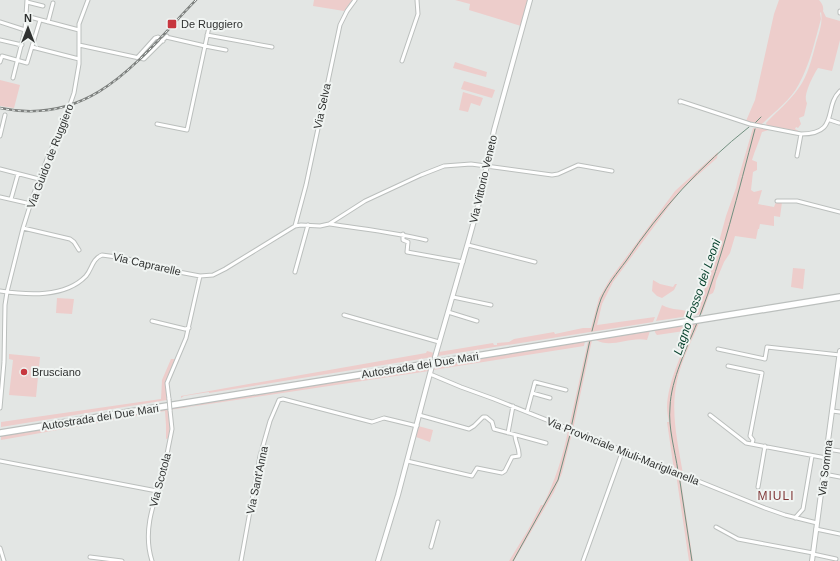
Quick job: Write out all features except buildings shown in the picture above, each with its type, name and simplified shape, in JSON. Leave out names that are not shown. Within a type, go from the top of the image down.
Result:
[{"type":"highway","name":"Autostrada dei Due Mari","points":[[0,433],[687,321],[840,294]]},
{"type":"highway","name":"Autostrada dei Due Mari","points":[[709,317],[840,298]]},
{"type":"highway","name":"Autostrada dei Due Mari","points":[[0,430],[687,321]]},
{"type":"street","name":"Via Guido de Ruggiero","points":[[0,408],[4,362],[5,305],[23,228],[39,179],[69,109],[75,88],[79,59],[80,19],[88,0]]},
{"type":"street","name":"Via Selva","points":[[295,226],[299,216],[340,25],[347,11],[355,0]]},
{"type":"street","points":[[402,61],[418,14],[417,0]]},
{"type":"street","name":"Via Vittorio Veneto","points":[[434,357],[468,245],[494,130],[530,0]]},
{"type":"street","points":[[13,78],[25,30],[27,1],[43,6]]},
{"type":"street","points":[[48,22],[52,4]]},
{"type":"street","points":[[26,16],[79,30]]},
{"type":"street","points":[[0,62],[2,56],[28,63],[40,20]]},
{"type":"street","points":[[0,22],[25,30]]},
{"type":"street","points":[[157,124],[187,130],[209,27]]},
{"type":"street","points":[[207,35],[272,46]]},
{"type":"street","points":[[137,58],[155,38],[158,37],[163,41]]},
{"type":"street","points":[[79,45],[145,59],[167,37],[226,50]]},
{"type":"street","points":[[0,40],[22,45]]},
{"type":"street","points":[[32,47],[79,59]]},
{"type":"street","points":[[680,102],[750,124],[801,134],[815,133],[826,126],[830,120],[835,98],[840,91]]},
{"type":"street","points":[[0,136],[5,115]]},
{"type":"street","points":[[830,120],[840,122]]},
{"type":"street","points":[[797,156],[801,134]]},
{"type":"street","points":[[295,226],[320,226],[329,224],[365,201],[438,168],[462,164],[555,175],[578,165],[612,171]]},
{"type":"street","points":[[0,169],[39,179]]},
{"type":"street","points":[[12,199],[18,174]]},
{"type":"street","points":[[0,197],[31,204]]},
{"type":"street","points":[[777,201],[797,201],[840,212]]},
{"type":"street","name":"Via Selva","points":[[299,216],[301,225]]},
{"type":"street","points":[[329,224],[364,230],[380,230],[426,240]]},
{"type":"street","points":[[296,272],[308,225]]},
{"type":"street","name":"Via Caprarelle","points":[[0,291],[44,293],[67,288],[85,277],[94,260],[102,255],[124,258],[163,269],[200,276],[208,276],[219,272],[295,226]]},
{"type":"street","points":[[23,228],[70,239],[79,250]]},
{"type":"street","points":[[403,234],[403,240],[408,242],[407,252],[463,262]]},
{"type":"street","points":[[468,245],[535,262]]},
{"type":"street","name":"Via Scotola","points":[[152,561],[148,549],[149,519],[167,462],[172,429],[167,383],[186,338],[200,276]]},
{"type":"street","points":[[453,297],[490,305]]},
{"type":"street","points":[[448,312],[477,321]]},
{"type":"street","points":[[344,314],[439,342]]},
{"type":"street","points":[[152,321],[185,329],[189,328]]},
{"type":"street","points":[[718,350],[765,359],[767,346],[840,355]]},
{"type":"street","name":"Via Somma","points":[[812,561],[838,376],[840,351]]},
{"type":"street","points":[[378,561],[398,495],[432,366]]},
{"type":"street","points":[[728,366],[762,373],[750,436],[753,440],[752,444]]},
{"type":"street","name":"Via Provinciale Miuli-Mariglianella","points":[[430,374],[623,450],[722,491],[785,515],[817,523]]},
{"type":"street","points":[[527,412],[536,382],[566,390]]},
{"type":"street","points":[[532,394],[550,398]]},
{"type":"street","name":"Via Sant'Anna","points":[[241,561],[260,456],[270,421],[279,400],[284,399],[372,422],[384,418],[416,426]]},
{"type":"street","points":[[508,433],[513,406]]},
{"type":"street","points":[[832,411],[840,412]]},
{"type":"street","points":[[419,415],[469,428],[474,426],[483,417],[486,417],[491,420],[494,429],[546,443]]},
{"type":"street","points":[[710,415],[742,441],[826,458]]},
{"type":"street","points":[[407,460],[472,476],[477,468],[502,473],[505,471],[512,456],[518,456],[519,452],[515,442],[515,435]]},
{"type":"street","points":[[758,487],[765,446]]},
{"type":"street","points":[[827,449],[840,451]]},
{"type":"street","points":[[583,561],[623,450]]},
{"type":"street","points":[[795,518],[803,508],[812,456]]},
{"type":"street","points":[[0,461],[157,491]]},
{"type":"street","points":[[824,474],[840,477]]},
{"type":"street","points":[[431,547],[438,522]]},
{"type":"street","points":[[716,527],[736,539],[836,559]]},
{"type":"street","points":[[816,529],[840,534]]},
{"type":"street","points":[[0,548],[4,561]]},
{"type":"street","points":[[90,557],[122,561]]},
{"type":"shaded area","points":[[314,0],[352,0],[344,11],[313,6]]},
{"type":"shaded area","points":[[455,0],[528,0],[521,26],[469,10],[470,4]]},
{"type":"shaded area","points":[[779,0],[819,0],[826,17],[840,21],[840,40],[832,71],[818,68],[807,90],[807,103],[804,116],[799,118],[801,124],[795,129],[802,133],[767,127],[766,123],[791,98],[807,73],[819,32],[821,19],[809,60],[796,90],[787,101],[761,125],[746,121],[755,100],[774,14]]},
{"type":"shaded area","points":[[455,62],[487,72],[486,77],[453,68]]},
{"type":"shaded area","points":[[0,80],[20,85],[14,108],[0,106]]},
{"type":"shaded area","points":[[464,81],[495,90],[492,98],[461,89]]},
{"type":"shaded area","points":[[463,92],[483,98],[480,106],[471,103],[468,112],[459,110]]},
{"type":"shaded area","points":[[753,128],[772,129],[762,132],[753,156],[752,160],[757,162],[757,170],[753,172],[751,190],[754,192],[762,190],[758,204],[774,207],[776,202],[782,202],[780,217],[774,216],[774,226],[760,224],[756,239],[735,236],[730,253],[724,262],[713,293],[709,295],[702,314],[656,321],[662,305],[696,314],[711,271]]},
{"type":"shaded area","points":[[718,152],[717,158],[681,190],[613,282],[602,304],[597,325],[655,317],[653,322],[438,356],[439,352],[493,343],[494,345],[497,345],[497,343],[509,342],[514,339],[554,332],[555,334],[583,328],[591,328],[599,298],[610,279],[675,191]]},
{"type":"shaded area","points":[[793,268],[805,269],[803,289],[791,287]]},
{"type":"shaded area","points":[[653,280],[660,284],[673,287],[677,284],[674,290],[662,298],[657,296],[652,291]]},
{"type":"shaded area","points":[[57,298],[74,299],[72,314],[56,313]]},
{"type":"shaded area","points":[[699,323],[686,352],[675,393],[674,404],[677,440],[683,474],[674,470],[667,422],[669,422],[667,407],[670,387],[691,330],[657,335],[654,330]]},
{"type":"shaded area","points":[[650,331],[647,340],[641,339],[608,343],[596,340]]},
{"type":"shaded area","points":[[592,340],[573,429],[569,427],[588,341]]},
{"type":"shaded area","points":[[585,341],[584,346],[433,370],[434,365]]},
{"type":"shaded area","points":[[427,351],[434,353],[433,357],[184,396],[181,398],[181,396],[426,353]]},
{"type":"shaded area","name":"Brusciano","points":[[9,354],[40,357],[36,397],[9,395],[13,360],[9,359]]},
{"type":"shaded area","points":[[171,359],[176,359],[166,387],[167,400],[1,427],[1,422],[161,399],[162,380]]},
{"type":"shaded area","points":[[431,366],[429,371],[169,410],[171,428],[169,438],[166,439],[165,411],[1,440],[1,435],[182,406],[193,406],[203,403]]},
{"type":"shaded area","points":[[418,426],[433,430],[430,442],[416,437]]},
{"type":"shaded area","points":[[568,431],[572,433],[562,473],[554,492],[514,561],[509,561],[541,505],[543,505],[558,468]]},
{"type":"shaded area","points":[[676,474],[680,475],[693,561],[689,561]]},
{"type":"waterway","name":"Lagno Fosso dei Leoni","points":[[755,123],[761,117]]},
{"type":"waterway","points":[[592,331],[601,299],[606,289],[639,242],[682,189],[714,157],[749,127]]},
{"type":"waterway","name":"Lagno Fosso dei Leoni","points":[[699,318],[723,248],[755,129]]},
{"type":"waterway","name":"Lagno Fosso dei Leoni","points":[[678,471],[670,423],[671,396],[676,375],[697,323]]},
{"type":"waterway","points":[[571,428],[590,340]]},
{"type":"waterway","points":[[513,561],[558,480],[571,431]]},
{"type":"waterway","name":"Lagno Fosso dei Leoni","points":[[679,475],[692,561]]},
{"type":"railway","points":[[0,108],[33,111],[62,107],[88,98],[112,83],[133,65],[196,0]]},
{"type":"place","name":"De Ruggiero","points":[[172,24]]},
{"type":"place","name":"Brusciano","points":[[24,372]]},
{"type":"district","name":"MIULI","points":[[776,496]]}]
